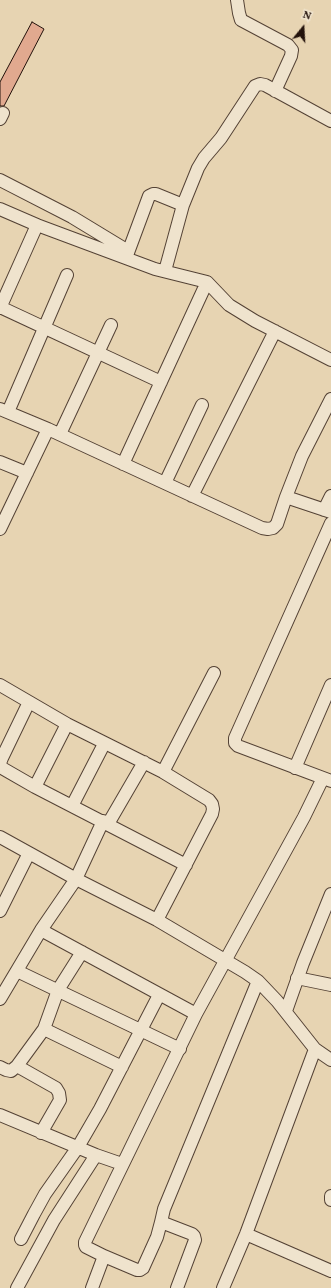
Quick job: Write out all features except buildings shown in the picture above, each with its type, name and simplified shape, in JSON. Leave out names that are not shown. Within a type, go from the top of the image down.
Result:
[{"type":"street","points":[[237,0],[238,13],[241,20],[288,45],[292,50],[291,56],[275,91]]},
{"type":"street","points":[[165,271],[183,205],[198,168],[204,158],[221,138],[254,86],[257,84],[262,84],[331,121]]},
{"type":"street","points":[[0,180],[72,217],[127,255]]},
{"type":"street","points":[[127,255],[149,196],[156,194],[183,205]]},
{"type":"street","points":[[0,209],[37,225],[127,255],[165,271],[207,282],[229,305],[255,321],[331,360]]},
{"type":"street","points":[[37,225],[0,307],[160,382]]},
{"type":"street","points":[[66,275],[44,328],[4,411],[60,434],[165,484],[262,528],[268,529],[273,528],[277,524],[302,456],[331,398]]},
{"type":"street","points":[[123,464],[207,282]]},
{"type":"street","points":[[60,434],[111,324]]},
{"type":"street","points":[[192,496],[275,331]]},
{"type":"street","points":[[165,484],[202,405]]},
{"type":"street","points":[[1,524],[28,474],[48,429]]},
{"type":"street","points":[[0,462],[28,474]]},
{"type":"street","points":[[286,497],[327,511],[331,496]]},
{"type":"street","points":[[258,981],[168,1198],[157,1237],[145,1264],[140,1270],[137,1270],[86,1247],[85,1242],[196,1014],[304,817],[327,780],[238,746],[235,743],[235,738],[331,523]]},
{"type":"street","points":[[163,772],[214,673]]},
{"type":"street","points":[[0,684],[104,744],[163,772],[209,800],[212,804],[212,814],[157,920]]},
{"type":"street","points":[[295,768],[331,684]]},
{"type":"street","points":[[29,702],[2,758],[0,763],[2,768],[35,787],[186,865]]},
{"type":"street","points":[[35,787],[67,724]]},
{"type":"street","points":[[72,806],[104,744]]},
{"type":"street","points":[[0,999],[41,930],[76,879],[105,823],[144,762]]},
{"type":"street","points":[[0,837],[76,879],[157,920],[226,959],[258,981],[277,1000],[315,1049],[331,1060]]},
{"type":"street","points":[[0,911],[29,853]]},
{"type":"street","points":[[286,1011],[297,978],[331,894]]},
{"type":"street","points":[[41,930],[196,1014]]},
{"type":"street","points":[[0,1067],[11,1070],[17,1066],[44,1028],[58,990],[82,952]]},
{"type":"street","points":[[17,971],[180,1049]]},
{"type":"street","points":[[297,978],[331,984]]},
{"type":"street","points":[[21,1239],[45,1194],[78,1147],[100,1109],[159,995]]},
{"type":"street","points":[[44,1028],[122,1067]]},
{"type":"street","points":[[223,1288],[246,1234],[315,1049]]},
{"type":"street","points":[[17,1066],[56,1088],[59,1093],[60,1100],[41,1133]]},
{"type":"street","points":[[0,1115],[41,1133],[122,1164]]},
{"type":"street","points":[[17,1288],[54,1220],[96,1155]]},
{"type":"street","points":[[162,1222],[194,1236],[194,1244],[177,1288]]},
{"type":"street","points":[[246,1234],[331,1271]]},
{"type":"street","points":[[92,1288],[104,1256]]}]
